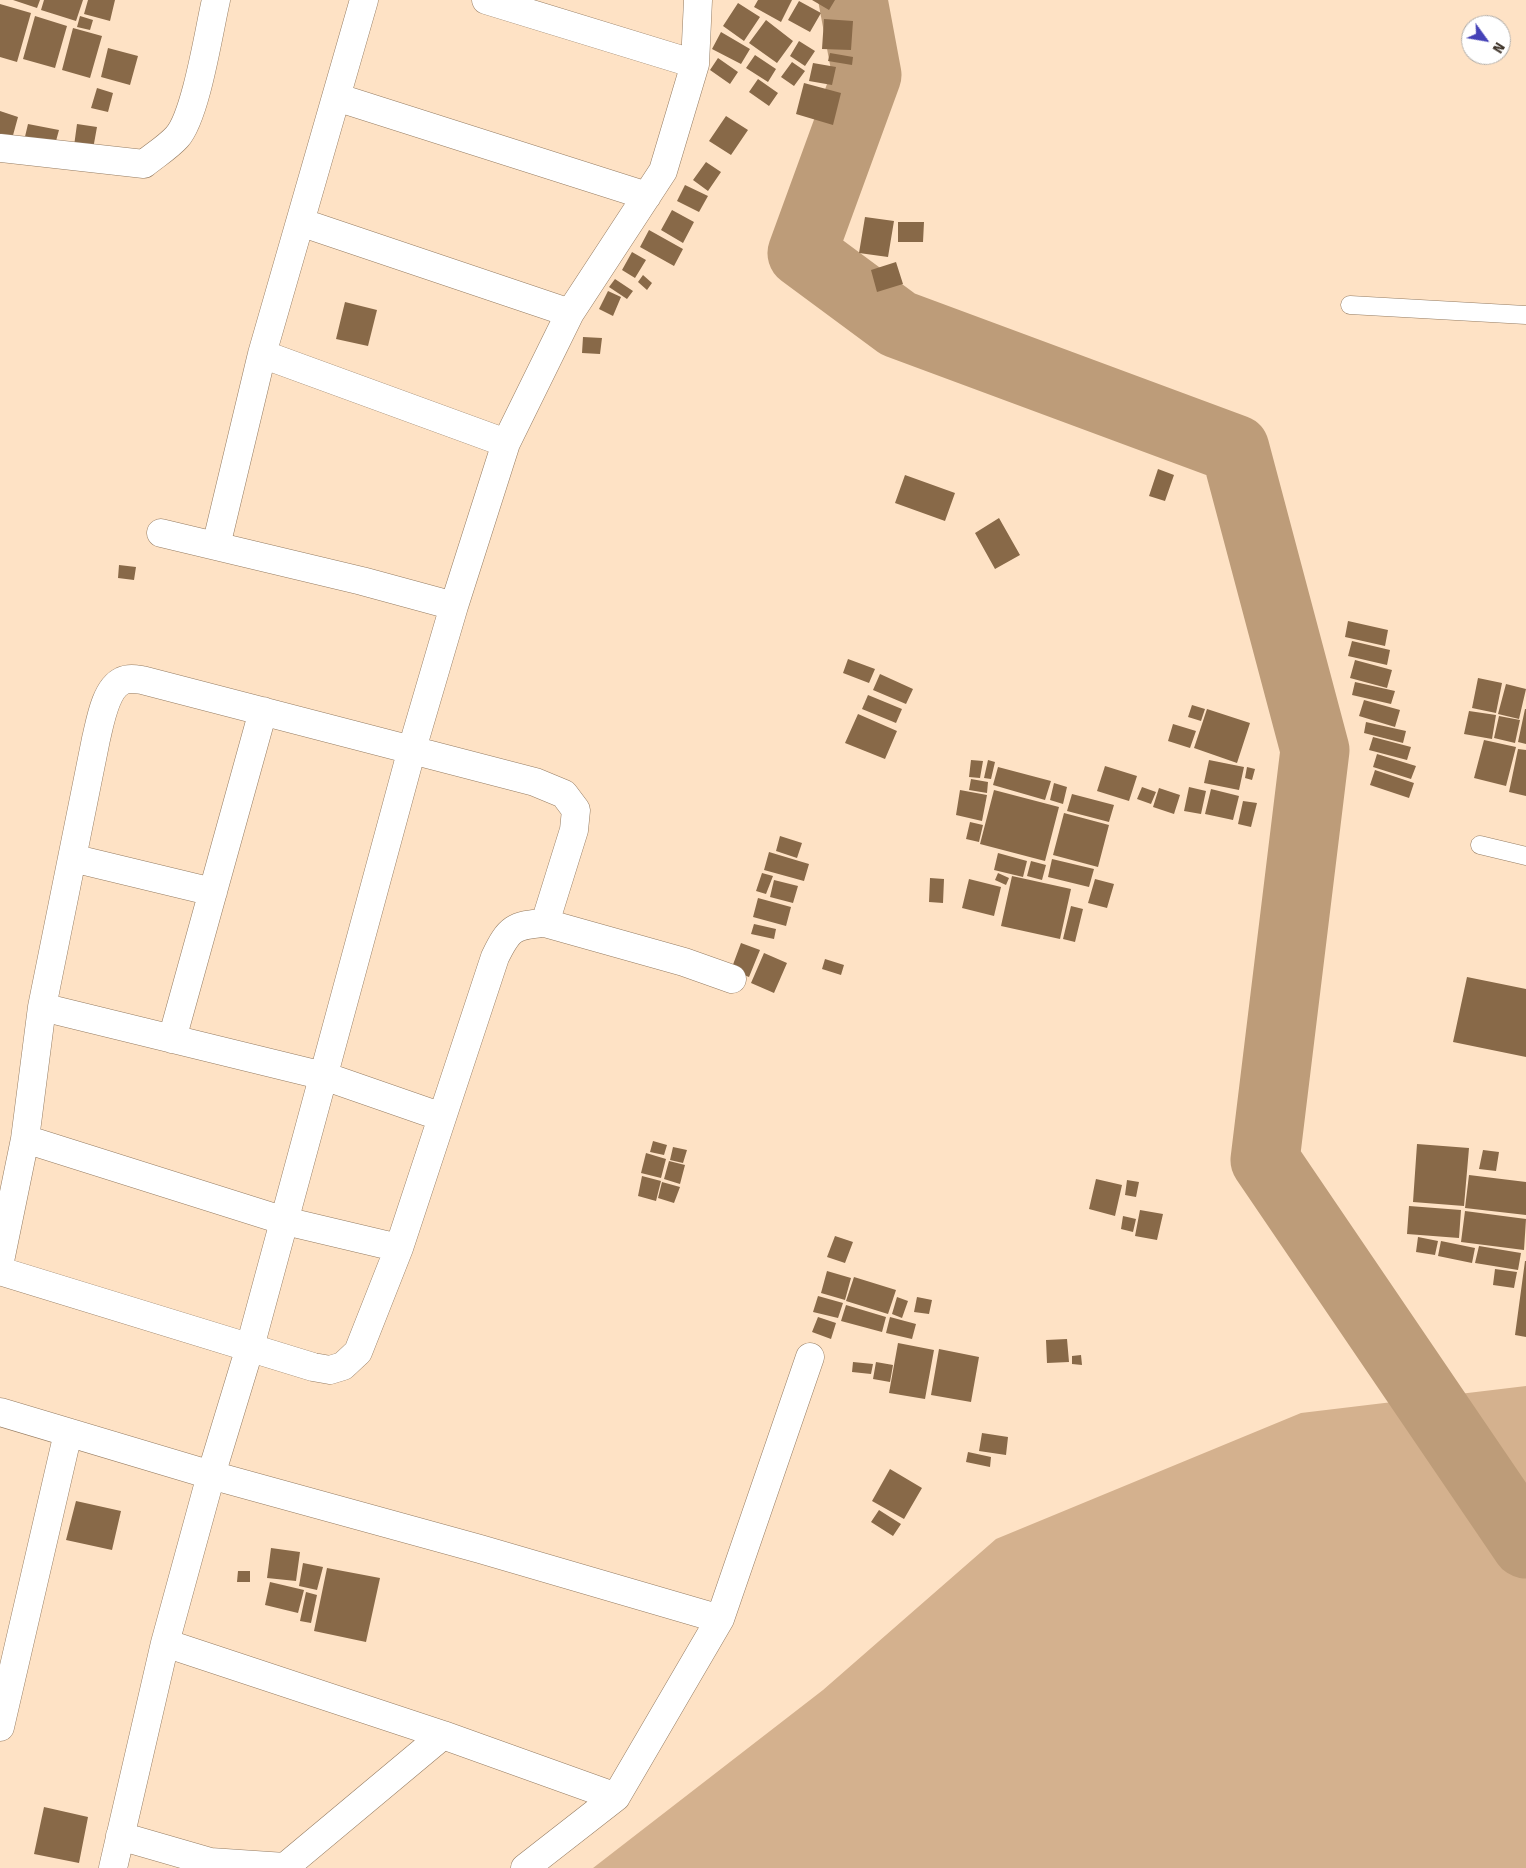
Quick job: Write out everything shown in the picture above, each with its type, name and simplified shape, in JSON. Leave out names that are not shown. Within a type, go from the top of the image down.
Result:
[{"type":"street","points":[[0,148],[144,164],[178,136],[188,116],[198,81],[216,0]]},
{"type":"street","points":[[216,546],[262,354],[364,0]]},
{"type":"street","points":[[486,0],[695,64]]},
{"type":"street","points":[[113,1868],[165,1643],[211,1475],[250,1347],[412,749],[454,606],[506,443],[570,313],[663,172],[695,64],[698,0]]},
{"type":"street","points":[[336,97],[647,196]]},
{"type":"street","points":[[300,222],[570,313]]},
{"type":"street","points":[[262,354],[506,443]]},
{"type":"street","points":[[161,533],[362,581],[454,606]]},
{"type":"street","points":[[0,1261],[25,1139],[42,1007],[96,739],[107,699],[114,687],[121,681],[129,679],[142,680],[535,782],[564,794],[576,810],[574,830],[545,923]]},
{"type":"street","points":[[172,1039],[263,711]]},
{"type":"street","points":[[72,858],[213,892]]},
{"type":"street","points":[[0,1271],[312,1367],[330,1370],[343,1366],[358,1352],[399,1248],[495,957],[511,932],[522,924],[545,923],[684,962],[732,979]]},
{"type":"street","points":[[42,1007],[324,1076],[442,1117]]},
{"type":"street","points":[[25,1139],[285,1220],[399,1248]]},
{"type":"street","points":[[525,1868],[616,1797],[720,1619],[810,1357]]},
{"type":"street","points":[[0,1412],[211,1475],[480,1549],[720,1619]]},
{"type":"street","points":[[0,1728],[68,1433]]},
{"type":"street","points":[[165,1643],[443,1735],[616,1797]]},
{"type":"street","points":[[120,1836],[210,1862],[285,1868],[443,1735]]},
{"type":"lane","points":[[1350,305],[1526,315]]},
{"type":"lane","points":[[1480,845],[1526,856]]},
{"type":"shaded area","points":[[1526,1386],[1526,1868],[593,1868],[823,1690],[996,1539],[1301,1413]]},
{"type":"building","points":[[13,0],[40,0],[37,8]]},
{"type":"building","points":[[44,0],[83,0],[76,21],[41,10]]},
{"type":"building","points":[[88,0],[115,0],[110,21],[84,14]]},
{"type":"building","points":[[758,0],[792,0],[781,22],[754,7]]},
{"type":"building","points":[[812,0],[835,0],[829,10]]},
{"type":"building","points":[[799,1],[821,13],[810,32],[788,20]]},
{"type":"building","points":[[738,3],[760,17],[744,41],[723,26]]},
{"type":"building","points":[[0,4],[31,13],[17,62],[0,57]]},
{"type":"building","points":[[35,16],[67,26],[55,68],[23,59]]},
{"type":"building","points":[[80,16],[93,20],[90,30],[77,27]]},
{"type":"building","points":[[824,19],[853,21],[851,50],[822,49]]},
{"type":"building","points":[[766,20],[793,41],[777,63],[749,43]]},
{"type":"building","points":[[73,28],[102,36],[90,78],[62,70]]},
{"type":"building","points":[[721,32],[750,49],[741,64],[712,49]]},
{"type":"building","points":[[799,41],[815,51],[805,66],[790,56]]},
{"type":"building","points":[[108,48],[138,56],[130,85],[101,77]]},
{"type":"building","points":[[830,53],[853,57],[852,65],[828,61]]},
{"type":"building","points":[[755,55],[776,69],[768,82],[746,68]]},
{"type":"building","points":[[718,58],[738,72],[730,84],[710,70]]},
{"type":"building","points":[[792,62],[805,71],[794,86],[781,77]]},
{"type":"building","points":[[813,63],[836,67],[832,85],[809,81]]},
{"type":"building","points":[[758,79],[778,93],[769,106],[749,92]]},
{"type":"building","points":[[804,83],[841,93],[833,125],[796,114]]},
{"type":"building","points":[[97,88],[113,93],[108,112],[91,108]]},
{"type":"building","points":[[0,111],[18,117],[12,139],[0,136]]},
{"type":"building","points":[[726,116],[748,130],[731,155],[709,141]]},
{"type":"building","points":[[28,124],[59,130],[53,152],[23,145]]},
{"type":"building","points":[[77,124],[97,127],[93,149],[74,146]]},
{"type":"building","points":[[706,162],[721,172],[708,191],[693,180]]},
{"type":"building","points":[[685,185],[708,196],[699,212],[677,201]]},
{"type":"building","points":[[672,210],[694,222],[683,243],[661,230]]},
{"type":"building","points":[[865,217],[894,221],[888,257],[859,253]]},
{"type":"building","points":[[898,222],[924,222],[923,242],[898,242]]},
{"type":"building","points":[[649,230],[683,249],[674,266],[640,247]]},
{"type":"building","points":[[632,252],[646,260],[635,278],[622,270]]},
{"type":"building","points":[[896,262],[903,284],[877,292],[871,270]]},
{"type":"building","points":[[643,275],[652,283],[647,290],[638,282]]},
{"type":"building","points":[[615,279],[633,291],[627,299],[609,287]]},
{"type":"building","points":[[608,291],[621,297],[613,316],[599,309]]},
{"type":"building","points":[[345,302],[377,310],[368,346],[336,339]]},
{"type":"building","points":[[583,337],[602,338],[600,354],[582,353]]},
{"type":"building","points":[[1158,469],[1174,475],[1165,501],[1149,496]]},
{"type":"building","points":[[905,475],[955,493],[945,521],[895,503]]},
{"type":"building","points":[[999,518],[1020,555],[995,569],[975,533]]},
{"type":"building","points":[[119,565],[136,567],[134,580],[118,578]]},
{"type":"building","points":[[1348,621],[1388,630],[1385,646],[1345,637]]},
{"type":"building","points":[[1352,641],[1390,650],[1387,665],[1348,656]]},
{"type":"building","points":[[848,659],[875,669],[869,683],[843,673]]},
{"type":"building","points":[[1355,660],[1392,670],[1387,688],[1350,678]]},
{"type":"building","points":[[880,674],[913,689],[906,704],[873,690]]},
{"type":"building","points":[[1478,678],[1502,683],[1496,713],[1472,708]]},
{"type":"building","points":[[1355,682],[1395,691],[1391,704],[1352,695]]},
{"type":"building","points":[[1506,684],[1526,689],[1519,719],[1498,714]]},
{"type":"building","points":[[868,695],[902,709],[896,723],[862,709]]},
{"type":"building","points":[[1364,700],[1400,710],[1395,727],[1359,716]]},
{"type":"building","points":[[1192,705],[1205,709],[1201,721],[1188,717]]},
{"type":"building","points":[[1207,709],[1250,723],[1237,763],[1194,748]]},
{"type":"building","points":[[1526,709],[1526,744],[1518,742]]},
{"type":"building","points":[[1469,711],[1496,715],[1492,739],[1464,734]]},
{"type":"building","points":[[858,714],[897,731],[885,759],[845,743]]},
{"type":"building","points":[[1499,716],[1520,720],[1515,743],[1494,738]]},
{"type":"building","points":[[1366,722],[1406,731],[1403,743],[1364,733]]},
{"type":"building","points":[[1173,724],[1196,731],[1190,748],[1168,741]]},
{"type":"building","points":[[1373,737],[1411,747],[1407,760],[1369,750]]},
{"type":"building","points":[[1484,740],[1516,747],[1506,786],[1474,778]]},
{"type":"building","points":[[1518,749],[1526,750],[1526,796],[1509,792]]},
{"type":"building","points":[[1377,754],[1416,766],[1411,779],[1373,767]]},
{"type":"building","points":[[971,760],[983,761],[980,778],[969,777]]},
{"type":"building","points":[[988,760],[995,762],[991,779],[984,778]]},
{"type":"building","points":[[1209,760],[1244,767],[1239,790],[1204,783]]},
{"type":"building","points":[[1105,766],[1137,776],[1129,801],[1097,791]]},
{"type":"building","points":[[998,767],[1051,781],[1045,800],[993,785]]},
{"type":"building","points":[[1247,767],[1255,769],[1252,780],[1245,778]]},
{"type":"building","points":[[1375,770],[1414,783],[1409,798],[1370,785]]},
{"type":"building","points":[[971,779],[988,782],[987,793],[969,790]]},
{"type":"building","points":[[1054,783],[1067,787],[1063,804],[1050,800]]},
{"type":"building","points":[[1142,787],[1156,792],[1151,804],[1137,799]]},
{"type":"building","points":[[1189,787],[1206,791],[1201,814],[1184,811]]},
{"type":"building","points":[[1159,788],[1180,795],[1174,814],[1153,807]]},
{"type":"building","points":[[1211,789],[1239,796],[1233,820],[1205,814]]},
{"type":"building","points":[[960,790],[987,795],[982,821],[956,815]]},
{"type":"building","points":[[994,790],[1059,807],[1045,861],[980,844]]},
{"type":"building","points":[[1072,794],[1114,805],[1109,822],[1067,811]]},
{"type":"building","points":[[1243,801],[1257,803],[1251,827],[1238,824]]},
{"type":"building","points":[[1064,813],[1109,825],[1098,867],[1053,855]]},
{"type":"building","points":[[970,822],[983,825],[979,842],[966,839]]},
{"type":"building","points":[[780,836],[802,843],[797,858],[776,851]]},
{"type":"building","points":[[769,852],[809,864],[804,881],[764,870]]},
{"type":"building","points":[[998,853],[1027,861],[1023,877],[994,870]]},
{"type":"building","points":[[1052,859],[1094,869],[1089,887],[1048,877]]},
{"type":"building","points":[[1031,861],[1046,865],[1042,880],[1027,876]]},
{"type":"building","points":[[762,873],[773,876],[766,894],[756,891]]},
{"type":"building","points":[[998,873],[1009,878],[1006,885],[995,880]]},
{"type":"building","points":[[1012,876],[1071,889],[1060,939],[1001,926]]},
{"type":"building","points":[[930,878],[944,879],[943,903],[929,902]]},
{"type":"building","points":[[969,879],[1001,887],[994,916],[962,908]]},
{"type":"building","points":[[1095,879],[1114,884],[1107,908],[1088,903]]},
{"type":"building","points":[[774,880],[798,886],[793,903],[770,897]]},
{"type":"building","points":[[758,898],[791,907],[786,926],[753,917]]},
{"type":"building","points":[[1071,906],[1083,909],[1075,942],[1063,939]]},
{"type":"building","points":[[754,924],[776,929],[774,939],[751,934]]},
{"type":"building","points":[[741,943],[760,950],[749,977],[731,970]]},
{"type":"building","points":[[764,953],[787,963],[774,993],[751,983]]},
{"type":"building","points":[[825,959],[844,965],[841,975],[822,969]]},
{"type":"building","points":[[1467,977],[1526,989],[1526,1057],[1453,1042]]},
{"type":"building","points":[[653,1141],[667,1145],[664,1155],[650,1152]]},
{"type":"building","points":[[1417,1144],[1469,1148],[1464,1206],[1413,1202]]},
{"type":"building","points":[[673,1147],[687,1150],[683,1163],[670,1160]]},
{"type":"building","points":[[1483,1150],[1499,1152],[1496,1171],[1479,1169]]},
{"type":"building","points":[[646,1153],[666,1159],[661,1178],[641,1173]]},
{"type":"building","points":[[669,1161],[685,1165],[680,1184],[664,1179]]},
{"type":"building","points":[[1469,1175],[1526,1182],[1526,1215],[1465,1208]]},
{"type":"building","points":[[642,1176],[661,1181],[656,1201],[638,1196]]},
{"type":"building","points":[[1096,1179],[1122,1185],[1115,1216],[1089,1209]]},
{"type":"building","points":[[1127,1180],[1139,1182],[1136,1197],[1125,1195]]},
{"type":"building","points":[[662,1182],[680,1187],[674,1203],[658,1198]]},
{"type":"building","points":[[1409,1206],[1461,1210],[1459,1238],[1407,1234]]},
{"type":"building","points":[[1140,1210],[1163,1214],[1157,1240],[1135,1236]]},
{"type":"building","points":[[1465,1211],[1526,1219],[1524,1250],[1461,1242]]},
{"type":"building","points":[[1123,1216],[1136,1219],[1133,1232],[1121,1229]]},
{"type":"building","points":[[835,1236],[853,1242],[845,1263],[827,1257]]},
{"type":"building","points":[[1418,1237],[1438,1241],[1435,1255],[1416,1252]]},
{"type":"building","points":[[1441,1241],[1475,1248],[1472,1263],[1438,1256]]},
{"type":"building","points":[[1479,1246],[1521,1253],[1518,1270],[1475,1263]]},
{"type":"building","points":[[1526,1261],[1526,1337],[1515,1335]]},
{"type":"building","points":[[1495,1269],[1517,1272],[1514,1288],[1493,1285]]},
{"type":"building","points":[[827,1271],[851,1278],[845,1300],[821,1293]]},
{"type":"building","points":[[854,1277],[896,1290],[888,1314],[846,1301]]},
{"type":"building","points":[[818,1296],[843,1303],[838,1318],[813,1312]]},
{"type":"building","points":[[897,1297],[908,1301],[902,1318],[892,1314]]},
{"type":"building","points":[[917,1297],[932,1300],[929,1314],[914,1312]]},
{"type":"building","points":[[846,1305],[886,1317],[882,1332],[841,1321]]},
{"type":"building","points":[[818,1317],[836,1323],[831,1339],[812,1332]]},
{"type":"building","points":[[890,1317],[916,1324],[912,1339],[886,1333]]},
{"type":"building","points":[[1067,1339],[1069,1362],[1047,1363],[1046,1340]]},
{"type":"building","points":[[898,1343],[934,1350],[925,1399],[889,1393]]},
{"type":"building","points":[[939,1349],[979,1357],[971,1402],[931,1395]]},
{"type":"building","points":[[1081,1355],[1082,1365],[1072,1364],[1072,1356]]},
{"type":"building","points":[[853,1362],[873,1364],[871,1374],[852,1372]]},
{"type":"building","points":[[876,1362],[893,1365],[890,1382],[873,1379]]},
{"type":"building","points":[[982,1433],[1008,1437],[1006,1455],[979,1451]]},
{"type":"building","points":[[968,1452],[991,1457],[990,1467],[966,1462]]},
{"type":"building","points":[[890,1469],[922,1488],[904,1519],[872,1501]]},
{"type":"building","points":[[76,1501],[121,1511],[112,1550],[66,1540]]},
{"type":"building","points":[[879,1510],[901,1524],[893,1536],[871,1522]]},
{"type":"building","points":[[271,1548],[300,1552],[296,1581],[267,1578]]},
{"type":"building","points":[[303,1563],[323,1567],[317,1590],[299,1586]]},
{"type":"building","points":[[327,1568],[380,1578],[366,1642],[314,1631]]},
{"type":"building","points":[[238,1571],[250,1571],[250,1582],[237,1582]]},
{"type":"building","points":[[270,1582],[304,1590],[298,1613],[265,1605]]},
{"type":"building","points":[[306,1592],[317,1595],[311,1623],[300,1621]]},
{"type":"building","points":[[44,1807],[88,1817],[79,1863],[34,1854]]},
{"type":"waterway","points":[[853,0],[867,75],[802,253],[898,324],[1235,449],[1315,750],[1265,1160],[1526,1544]]}]
